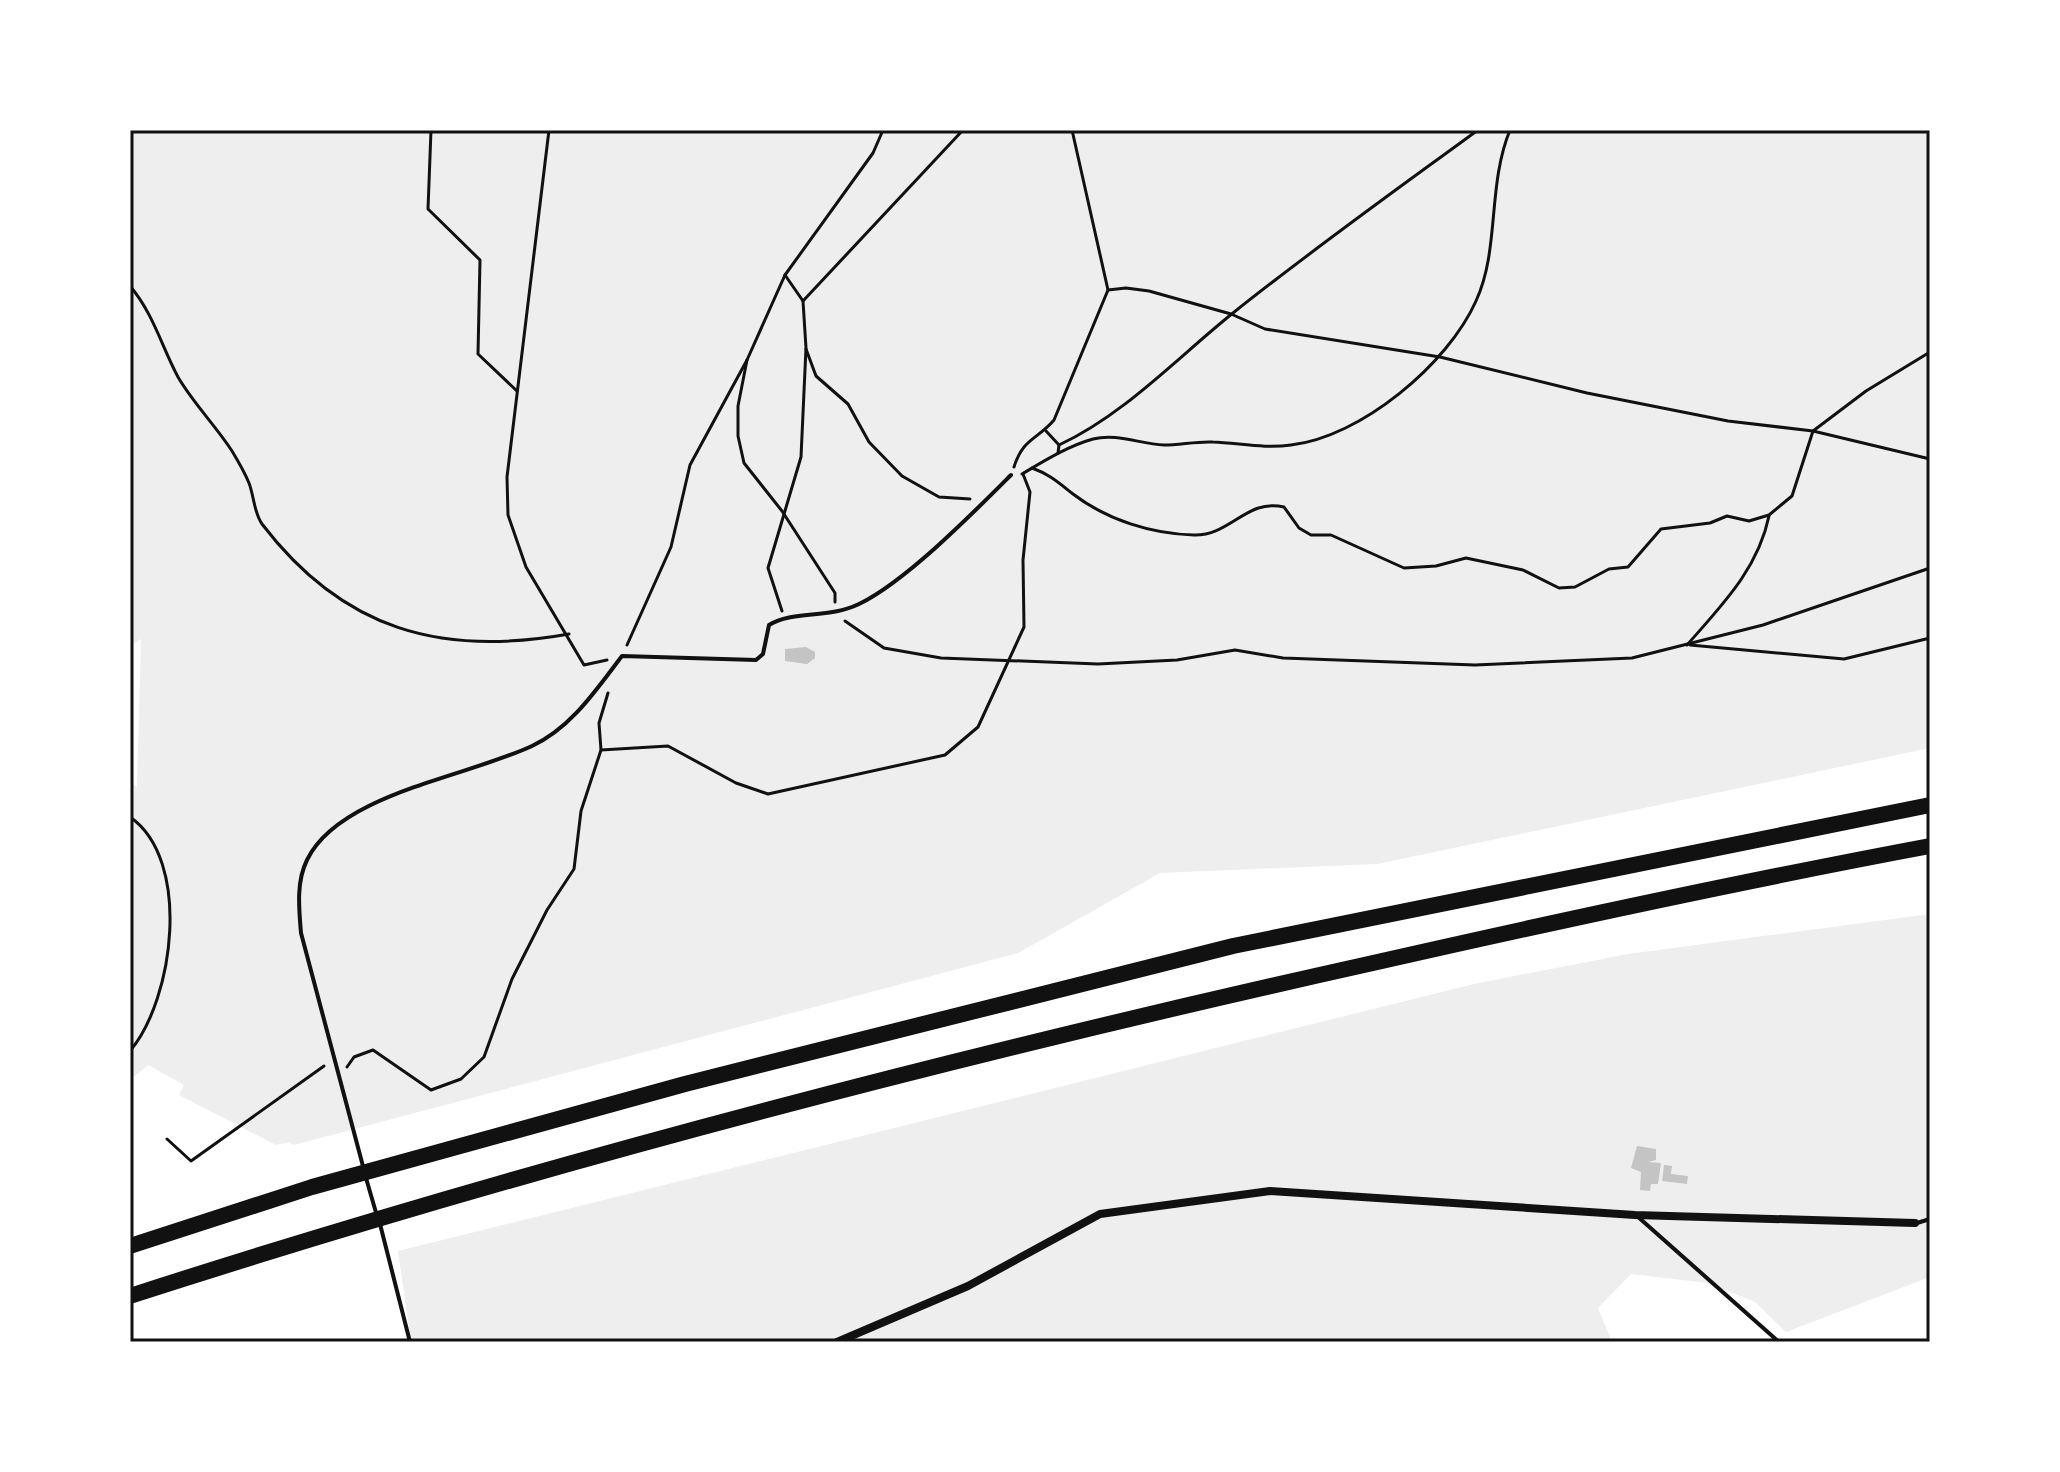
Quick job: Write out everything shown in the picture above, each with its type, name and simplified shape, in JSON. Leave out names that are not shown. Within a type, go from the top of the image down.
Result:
[{"type":"highway","points":[[130,1246],[312,1187],[670,1088],[1233,946],[1930,805]]},
{"type":"highway","points":[[130,1296],[315,1236],[680,1133],[1129,1017],[1729,883],[1930,846]]},
{"type":"street","points":[[837,1342],[968,1286],[1100,1214],[1270,1191],[1635,1215],[1915,1223]]},
{"type":"lane","points":[[410,1342],[395,1275],[353,1135],[301,933],[298,898],[306,862],[326,830],[355,810],[534,745],[579,712],[622,656],[756,660],[763,654],[769,625],[784,618],[835,613],[861,603],[986,500],[1011,475]]},
{"type":"lane","points":[[1635,1215],[1779,1342]]},
{"type":"lane","points":[[1915,1223],[1930,1219]]},
{"type":"path","points":[[431,130],[428,209],[480,260],[478,354],[517,391]]},
{"type":"path","points":[[549,130],[507,477],[508,515],[526,567],[569,634],[584,665],[622,656]]},
{"type":"path","points":[[803,301],[963,130]]},
{"type":"path","points":[[1072,130],[1108,290],[1054,420],[1045,430],[1027,439],[1011,475],[1023,474],[1095,438],[1128,438],[1166,445],[1210,442],[1294,445],[1362,418],[1423,374],[1461,329],[1485,274],[1494,186],[1510,130]]},
{"type":"path","points":[[1059,445],[1091,427],[1192,349],[1231,314],[1478,130]]},
{"type":"path","points":[[784,618],[768,568],[782,511],[801,457],[806,348],[803,301],[785,275]]},
{"type":"path","points":[[130,286],[164,342],[179,378],[231,451],[249,483],[259,521],[312,580],[352,607],[411,633],[462,643],[522,642],[569,634]]},
{"type":"path","points":[[1108,290],[1126,288],[1149,291],[1231,314],[1265,329],[1440,357],[1587,393],[1713,418],[1813,431],[1930,459]]},
{"type":"path","points":[[806,348],[816,376],[848,404],[869,442],[902,476],[939,497],[986,500]]},
{"type":"path","points":[[1032,468],[1047,473],[1074,495],[1131,525],[1175,534],[1215,534],[1256,506],[1272,504],[1284,507],[1299,528],[1311,535],[1331,535],[1404,568],[1436,566],[1466,558],[1523,570],[1559,588],[1575,587],[1609,569],[1628,567],[1661,529],[1710,523],[1727,516],[1749,521],[1769,515],[1792,496],[1813,431],[1866,391],[1930,352]]},
{"type":"path","points":[[747,360],[738,406],[738,436],[744,463],[782,511],[835,593],[835,613],[884,648],[941,658],[1098,664],[1177,660],[1235,650],[1283,658],[1475,665],[1632,658],[1763,625],[1930,568]]},
{"type":"path","points":[[1045,430],[1059,445],[1058,454]]},
{"type":"path","points":[[601,750],[668,746],[736,783],[768,794],[945,755],[978,727],[1024,627],[1023,560],[1030,492],[1023,474]]},
{"type":"path","points":[[1687,645],[1741,583],[1763,543],[1769,515]]},
{"type":"path","points":[[1687,645],[1844,659],[1930,638]]},
{"type":"path","points":[[130,817],[159,849],[172,936],[158,1002],[145,1034],[130,1051]]},
{"type":"path","points":[[167,1139],[191,1161],[334,1059]]},
{"type":"shaded area","points":[[130,130],[1930,130],[1930,748],[1377,864],[1160,873],[1018,953],[294,1145],[289,1142],[276,1145],[179,1095],[184,1085],[148,1065],[130,1080],[130,782],[137,787],[141,639],[130,646]]},
{"type":"shaded area","points":[[1930,914],[1930,1277],[1786,1332],[1755,1302],[1707,1283],[1631,1274],[1598,1308],[1612,1342],[411,1342],[398,1251],[1474,984],[1628,954]]},
{"type":"building","points":[[806,647],[815,652],[815,658],[807,664],[785,661],[785,649]]},
{"type":"building","points":[[1637,1146],[1656,1149],[1656,1160],[1648,1162],[1661,1163],[1658,1184],[1651,1184],[1650,1191],[1640,1190],[1641,1172],[1631,1168]]},
{"type":"building","points":[[1664,1165],[1672,1166],[1671,1174],[1688,1176],[1687,1184],[1662,1181]]}]
